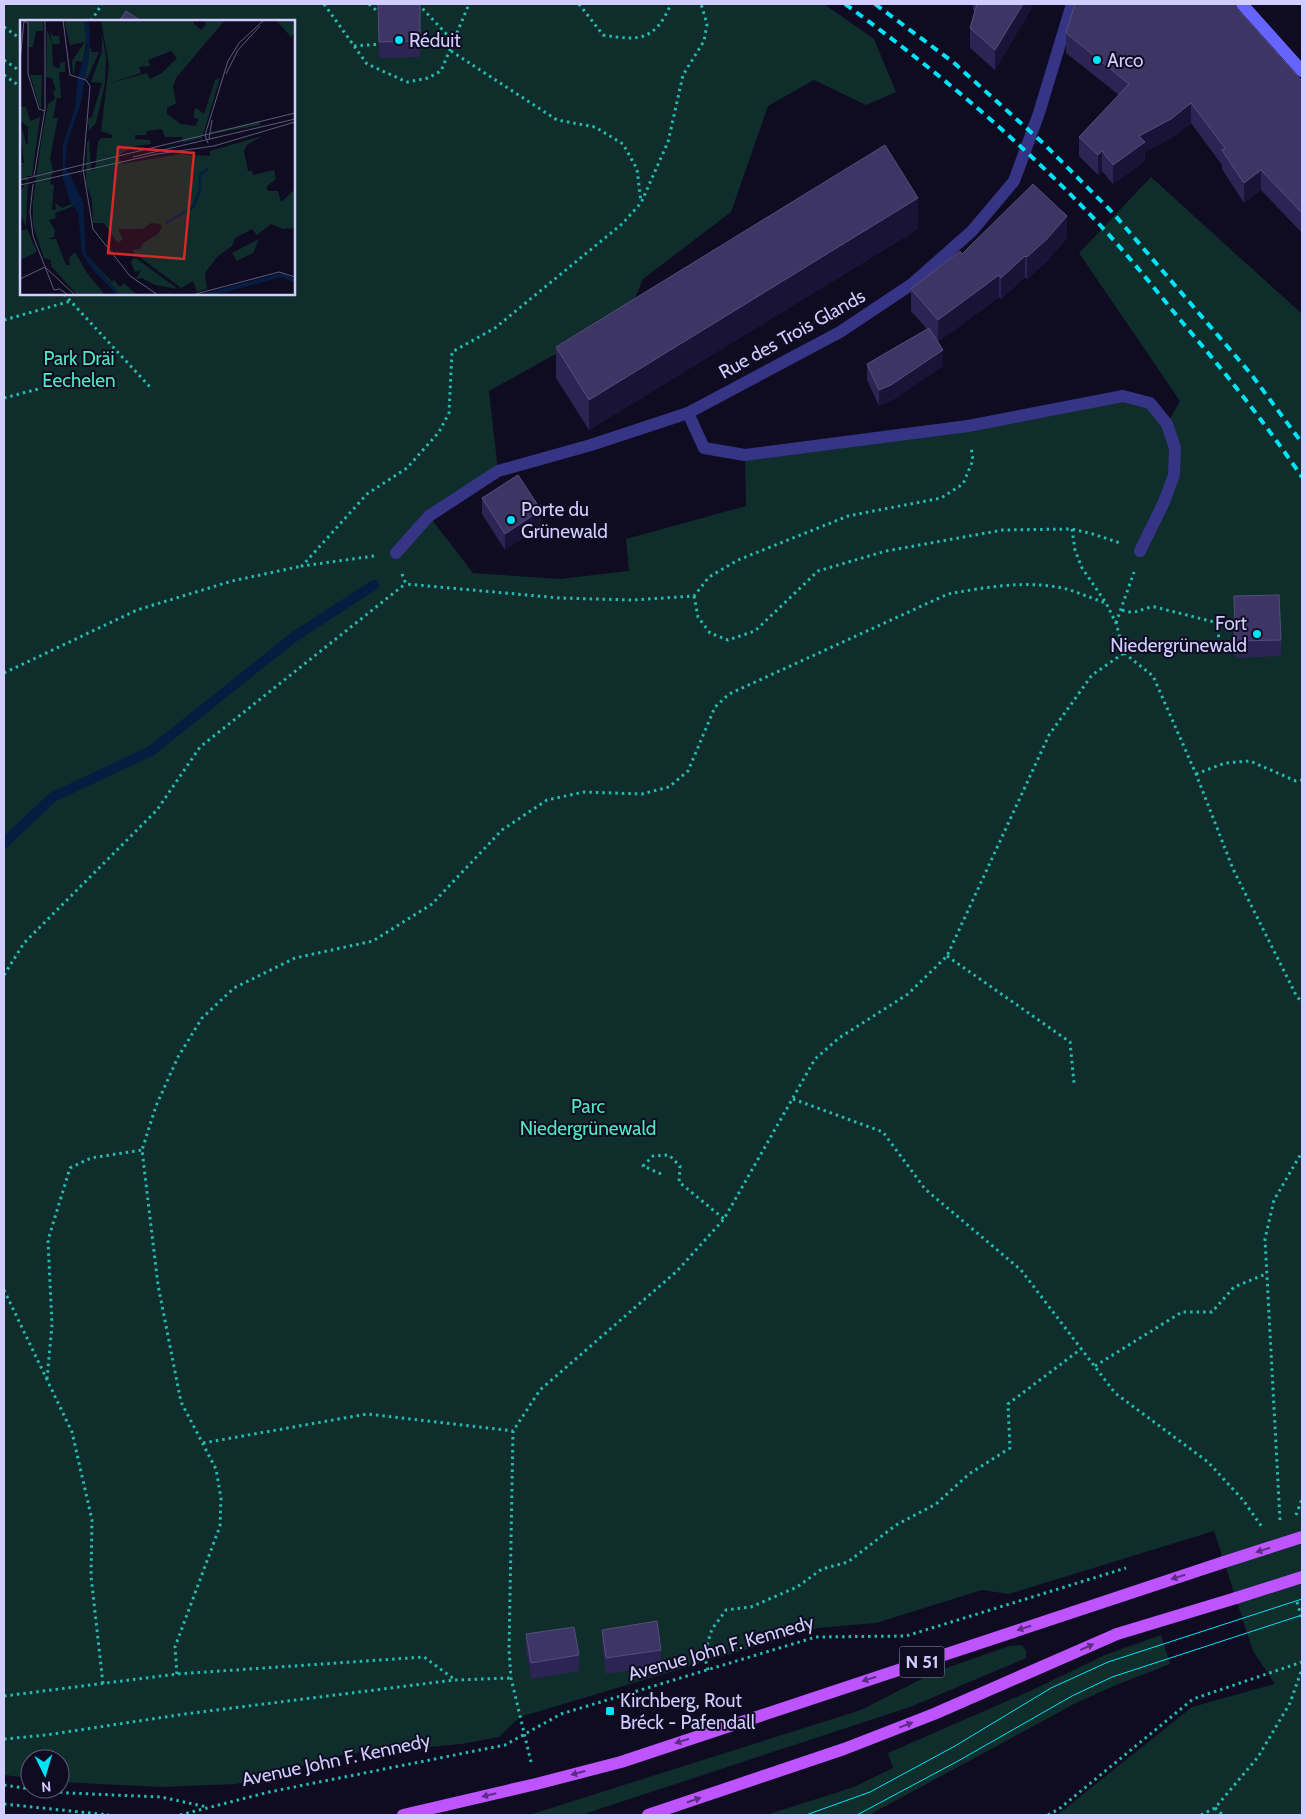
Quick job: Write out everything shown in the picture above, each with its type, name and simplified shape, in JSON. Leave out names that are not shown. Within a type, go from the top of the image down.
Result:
[{"type":"main road","points":[[1242,4],[1302,71]]},
{"type":"main road","name":"N 51","points":[[403,1815],[621,1762],[1302,1537]]},
{"type":"main road","points":[[648,1815],[844,1749],[934,1714],[1116,1634],[1302,1577]]},
{"type":"street","name":"Rue des Trois Glands","points":[[396,553],[429,516],[498,472],[591,445],[688,413],[840,332],[912,284],[972,231],[1014,181],[1039,113],[1072,4]]},
{"type":"street","points":[[688,413],[704,448],[745,455],[968,426],[1123,396],[1150,403],[1167,424],[1174,448],[1174,475],[1164,502],[1140,551]]},
{"type":"path","points":[[92,20],[102,4]]},
{"type":"path","points":[[324,4],[367,64],[407,82],[428,78],[441,71],[451,51],[469,4]]},
{"type":"path","points":[[369,4],[377,10],[386,10]]},
{"type":"path","points":[[579,4],[603,35],[630,39],[651,34],[665,17],[671,4]]},
{"type":"path","points":[[302,566],[367,494],[407,468],[439,432],[449,413],[452,352],[495,328],[622,224],[641,203],[668,142],[683,75],[704,41],[707,24],[701,4]]},
{"type":"path","points":[[412,8],[421,7],[454,42]]},
{"type":"path","points":[[4,27],[20,38]]},
{"type":"path","points":[[354,46],[384,44],[384,36]]},
{"type":"path","points":[[451,51],[558,120],[594,127],[623,144],[637,169],[641,203]]},
{"type":"path","points":[[4,60],[20,71]]},
{"type":"path","points":[[4,75],[20,86]]},
{"type":"path","points":[[65,295],[150,386]]},
{"type":"path","points":[[4,320],[71,301]]},
{"type":"path","points":[[4,398],[42,388]]},
{"type":"path","points":[[4,975],[24,943],[157,810],[200,747],[406,584],[560,598],[632,600],[694,596],[709,577],[738,560],[848,516],[941,498],[963,484],[973,460],[968,426]]},
{"type":"path","points":[[694,596],[698,617],[710,633],[728,640],[755,631],[818,571],[886,551],[1003,530],[1072,529],[1093,534],[1140,551],[1122,610],[1116,623]]},
{"type":"path","points":[[1072,529],[1075,550],[1082,568],[1106,603],[1116,623],[1124,653],[1153,676],[1196,774],[1233,869],[1296,995],[1302,1003]]},
{"type":"path","points":[[4,673],[137,610],[232,581],[302,566],[396,553],[406,584]]},
{"type":"path","points":[[177,1674],[175,1647],[220,1526],[221,1498],[216,1469],[181,1402],[158,1285],[142,1150],[156,1106],[178,1057],[202,1018],[234,988],[295,958],[373,941],[432,904],[502,830],[547,800],[584,792],[642,794],[669,787],[688,771],[716,707],[729,694],[948,594],[984,587],[1029,585],[1068,590],[1106,603]]},
{"type":"path","points":[[1122,610],[1131,613],[1140,612],[1147,607],[1156,607],[1218,623],[1219,648],[1235,647]]},
{"type":"path","points":[[536,1784],[512,1678],[509,1650],[513,1431],[540,1390],[676,1271],[724,1219],[815,1059],[839,1038],[908,994],[947,956],[1049,735],[1092,675],[1124,653]]},
{"type":"path","points":[[1196,774],[1225,763],[1250,761],[1296,781],[1302,780]]},
{"type":"path","points":[[947,956],[1070,1042],[1074,1083]]},
{"type":"path","points":[[793,1099],[883,1132],[924,1189],[1021,1270],[1115,1393],[1208,1462],[1243,1500],[1265,1532]]},
{"type":"path","points":[[47,1380],[52,1325],[48,1240],[70,1168],[91,1158],[142,1150]]},
{"type":"path","points":[[1280,1526],[1265,1239],[1274,1200],[1302,1152]]},
{"type":"path","points":[[661,1174],[643,1166],[653,1156],[669,1155],[680,1166],[679,1182],[724,1219]]},
{"type":"path","points":[[1095,1366],[1182,1312],[1212,1312],[1234,1287],[1266,1274]]},
{"type":"path","points":[[4,1290],[72,1432],[92,1520],[91,1576],[102,1684]]},
{"type":"path","points":[[708,1670],[704,1654],[712,1629],[726,1610],[751,1607],[797,1587],[822,1570],[848,1562],[896,1525],[936,1504],[969,1474],[1010,1448],[1008,1404],[1081,1348]]},
{"type":"path","points":[[203,1443],[367,1414],[513,1431]]},
{"type":"path","name":"Avenue John F. Kennedy","points":[[180,1815],[278,1790],[505,1745],[561,1714],[816,1637],[906,1636],[1132,1566]]},
{"type":"path","points":[[4,1696],[177,1674],[424,1657],[454,1680]]},
{"type":"path","points":[[1048,1815],[1058,1809],[1193,1698],[1302,1662]]},
{"type":"path","points":[[1201,1815],[1215,1808],[1258,1757],[1290,1703],[1302,1669]]},
{"type":"path","points":[[4,1739],[454,1680],[512,1678]]},
{"type":"path","points":[[4,1785],[20,1787]]},
{"type":"path","points":[[70,1793],[161,1797],[207,1807]]},
{"type":"path","points":[[4,1804],[109,1815]]},
{"type":"path","points":[[1215,1808],[1224,1815]]},
{"type":"green space","name":"Parc Niedergrünewald","points":[[4,4],[824,4],[874,39],[896,92],[866,105],[814,80],[768,106],[731,212],[643,279],[628,314],[489,391],[498,471],[429,516],[473,573],[559,579],[629,571],[626,539],[746,506],[745,455],[1123,396],[1150,403],[1167,424],[1180,401],[1079,253],[1151,177],[1302,314],[1302,1815],[1057,1815],[1192,1707],[1275,1684],[1253,1651],[1214,1531],[1009,1594],[982,1590],[876,1623],[817,1628],[520,1717],[499,1737],[461,1744],[374,1750],[342,1755],[279,1775],[236,1784],[161,1787],[70,1782],[70,1749],[20,1749],[20,1777],[4,1775]]},
{"type":"green space","points":[[1161,1635],[1170,1664],[1076,1703],[869,1815],[766,1815],[854,1787],[893,1768],[888,1753],[1028,1692],[1105,1655]]},
{"type":"green space","points":[[1021,1645],[1026,1650],[1026,1658],[910,1707],[581,1815],[529,1815],[861,1710],[935,1672],[1009,1646]]},
{"type":"building","name":"Réduit","points":[[378,4],[420,4],[420,41],[379,42]]},
{"type":"building","points":[[977,4],[1023,4],[995,50],[970,28]]},
{"type":"building","points":[[1075,4],[1233,4],[1302,81],[1302,213],[1261,170],[1244,183],[1222,150],[1225,148],[1191,103],[1171,119],[1139,136],[1145,142],[1113,165],[1102,151],[1098,155],[1079,137],[1129,84],[1066,33]]},
{"type":"building","points":[[126,11],[140,20],[120,20]]},
{"type":"building","points":[[885,145],[918,198],[589,400],[556,347]]},
{"type":"building","points":[[1033,184],[1067,216],[1047,239],[1001,278],[999,275],[938,320],[911,289],[960,251],[962,254]]},
{"type":"building","points":[[929,328],[943,350],[891,385],[879,390],[867,364]]},
{"type":"building","points":[[518,475],[541,510],[505,534],[482,498]]},
{"type":"building","name":"Fort Niedergrünewald","points":[[1279,595],[1281,640],[1235,641],[1234,596]]},
{"type":"building","points":[[657,1621],[661,1650],[606,1658],[602,1630]]},
{"type":"building","points":[[574,1627],[579,1655],[531,1663],[526,1634]]},
{"type":"waterway","points":[[4,843],[53,797],[151,751],[294,637],[374,585]]},
{"type":"tram line","points":[[806,1815],[870,1792],[955,1746],[1051,1688],[1108,1662],[1302,1599]]},
{"type":"tram line","points":[[857,1815],[958,1761],[1072,1696],[1112,1677],[1302,1615]]},
{"type":"railway","points":[[845,4],[977,108],[1040,164],[1099,224],[1229,379],[1302,477]]},
{"type":"railway","points":[[875,4],[953,62],[1043,143],[1113,213],[1251,374],[1302,443]]},
{"type":"place","name":"Réduit","points":[[399,40]]},
{"type":"place","name":"Arco","points":[[1097,60]]},
{"type":"place","name":"Porte du Grünewald","points":[[511,520]]},
{"type":"place","name":"Fort Niedergrünewald","points":[[1257,634]]},
{"type":"place","name":"Kirchberg, Rout Bréck - Pafendall","points":[[610,1711]]},
{"type":"park label","name":"Park Dräi Eechelen","points":[[79,369]]}]
